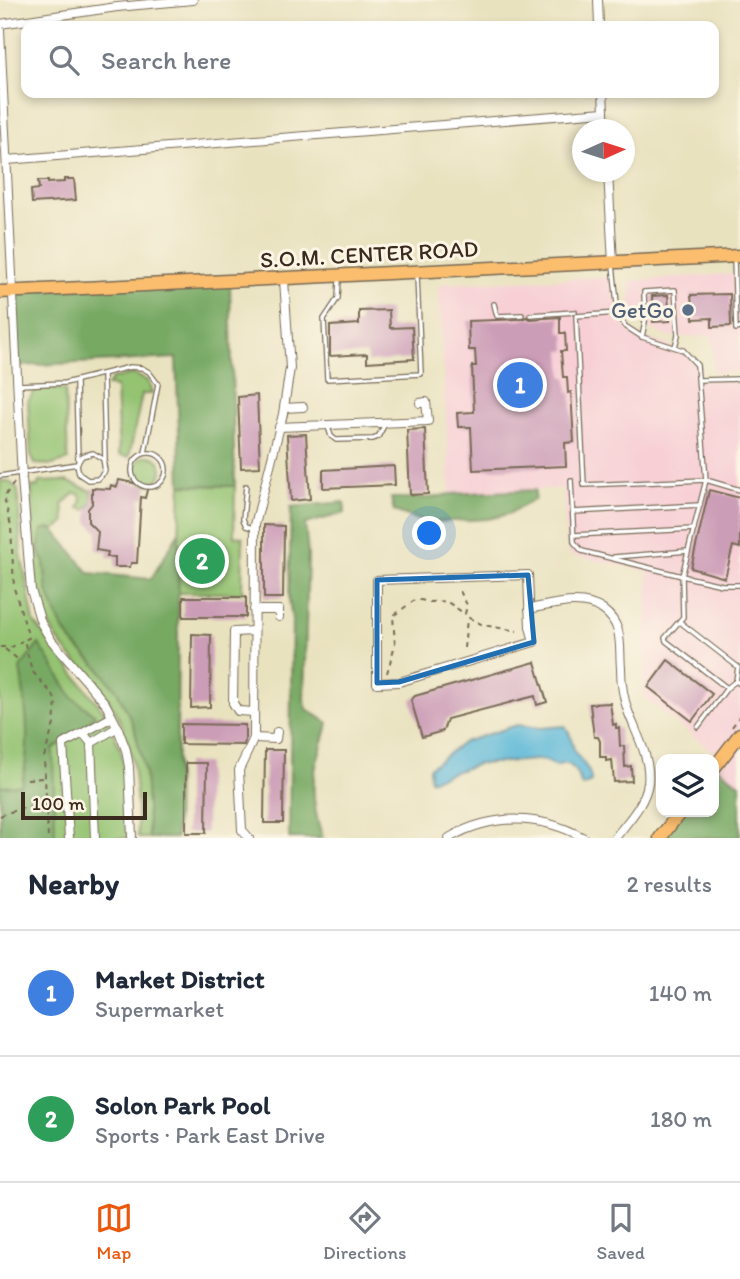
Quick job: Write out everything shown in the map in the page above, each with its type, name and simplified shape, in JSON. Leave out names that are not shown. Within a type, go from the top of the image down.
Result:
[{"type":"main road","name":"S.O.M. CENTER ROAD","points":[[0,292],[737,256]]},
{"type":"main road","points":[[719,761],[740,734]]},
{"type":"main road","points":[[660,838],[676,817]]},
{"type":"street","points":[[0,24],[117,7],[193,0]]},
{"type":"street","points":[[598,0],[599,21]]},
{"type":"street","points":[[0,30],[2,117],[7,160],[22,474],[31,590],[38,615],[63,657],[105,703],[118,727],[129,767],[132,838]]},
{"type":"street","points":[[603,98],[604,119]]},
{"type":"street","points":[[7,160],[604,112]]},
{"type":"street","points":[[609,182],[613,263]]},
{"type":"street","points":[[249,838],[242,830],[239,769],[254,738],[255,528],[284,408],[290,368],[284,280]]},
{"type":"street","points":[[279,427],[428,421],[426,402],[420,403]]},
{"type":"street","points":[[284,408],[303,407]]},
{"type":"street","points":[[528,575],[529,609],[534,642],[399,682],[377,683],[377,580],[528,575]]},
{"type":"street","points":[[529,609],[567,602],[585,603],[603,610],[616,625],[621,639],[625,701],[646,761],[648,777],[642,802],[615,838]]},
{"type":"street","points":[[254,610],[279,610],[279,617]]},
{"type":"street","points":[[254,631],[234,632],[233,703],[238,711],[254,712]]},
{"type":"street","points":[[69,838],[63,744],[112,717]]},
{"type":"street","points":[[91,743],[118,727]]},
{"type":"street","points":[[254,738],[276,739],[276,732]]},
{"type":"street","points":[[83,733],[91,743],[95,838]]},
{"type":"street","points":[[449,838],[469,828],[509,819],[545,822],[584,838]]},
{"type":"lane","points":[[737,256],[736,328],[740,328]]},
{"type":"lane","points":[[613,263],[618,313],[625,326],[642,337],[683,350],[697,365],[706,480],[682,576],[684,609],[680,622],[665,638],[727,688]]},
{"type":"lane","points":[[339,277],[338,298],[324,319],[327,379],[421,374],[417,273]]},
{"type":"lane","points":[[642,337],[645,321],[644,292],[675,290],[678,335],[674,347]]},
{"type":"lane","points":[[494,304],[498,316],[522,315]]},
{"type":"lane","points":[[530,314],[575,312]]},
{"type":"lane","points":[[618,313],[576,316],[584,485],[706,480],[740,490]]},
{"type":"lane","points":[[18,384],[76,382],[130,367],[142,368],[153,376],[158,384],[145,453],[134,462],[133,478],[141,484],[158,485],[165,476],[165,465],[158,456],[145,453]]},
{"type":"lane","points":[[76,382],[77,469],[83,478],[93,481],[102,475],[105,465],[103,375]]},
{"type":"lane","points":[[699,380],[740,379]]},
{"type":"lane","points":[[327,425],[331,436],[336,440],[373,439],[378,437],[386,422]]},
{"type":"lane","points":[[0,476],[78,462],[87,453],[93,453],[103,459],[105,465]]},
{"type":"lane","points":[[571,480],[574,542],[582,551],[682,576],[740,585]]},
{"type":"lane","points":[[246,486],[243,519],[246,527],[255,528]]},
{"type":"lane","points":[[573,512],[700,505]]},
{"type":"lane","points":[[574,535],[694,529]]},
{"type":"lane","points":[[611,558],[688,551]]},
{"type":"lane","points":[[680,622],[738,667],[738,682],[727,688],[698,727]]},
{"type":"path","points":[[4,498],[14,484]]},
{"type":"path","points":[[0,495],[4,498],[11,526],[13,582],[29,638],[12,647],[1,647]]},
{"type":"path","points":[[460,591],[467,605],[465,614]]},
{"type":"path","points":[[386,675],[396,645],[393,616],[416,599],[446,601],[483,625],[517,631]]},
{"type":"path","points":[[464,648],[467,617]]},
{"type":"path","points":[[24,640],[32,671],[56,702],[54,724],[45,750],[47,838]]},
{"type":"path","points":[[1,647],[17,656],[20,661]]},
{"type":"path","points":[[27,779],[46,778]]},
{"type":"path","points":[[0,816],[29,808],[41,807],[47,811]]},
{"type":"highlighted area","points":[[528,575],[534,642],[399,682],[377,683],[377,580]]},
{"type":"shaded area","points":[[740,273],[740,372],[714,373],[712,336],[668,337],[632,319],[630,281]]},
{"type":"shaded area","points":[[611,277],[618,313],[625,326],[642,337],[683,350],[697,365],[699,380],[740,379],[740,784],[719,768],[719,754],[643,697],[648,571],[570,555],[566,539],[563,488],[450,494],[439,284]]},
{"type":"green space","points":[[230,282],[235,486],[181,485],[176,358],[17,366],[14,291]]},
{"type":"green space","points":[[133,374],[148,381],[152,394],[142,394],[129,457],[119,455],[116,387],[107,386],[112,379]]},
{"type":"green space","points":[[36,389],[65,389],[68,460],[52,465],[35,464],[31,455],[28,401]]},
{"type":"green space","points":[[148,456],[158,460],[162,470],[158,480],[148,484],[138,480],[134,470],[138,460]]},
{"type":"green space","points":[[0,481],[9,481],[18,490],[21,554],[34,622],[105,713],[121,752],[128,838],[0,838]]},
{"type":"green space","points":[[66,481],[92,491],[92,504],[85,510],[79,508],[82,500],[79,494],[75,493],[63,504],[65,523],[54,530],[49,528],[38,549],[44,561],[47,590],[98,667],[118,691],[134,726],[145,772],[149,838],[138,838],[135,779],[122,724],[101,690],[57,639],[46,618],[36,586],[32,486],[37,487],[39,482]]},
{"type":"green space","points":[[181,485],[235,486],[234,536],[243,537],[242,593],[177,593]]},
{"type":"green space","points":[[535,490],[535,499],[508,514],[488,519],[435,522],[419,520],[394,511],[391,498],[430,498],[450,494]]},
{"type":"green space","points":[[344,502],[345,513],[305,524],[308,554],[304,699],[307,709],[328,723],[313,785],[323,838],[289,838],[291,507]]},
{"type":"green space","points":[[42,530],[54,530],[89,573],[151,579],[179,532],[176,838],[149,838],[145,772],[134,726],[117,691],[98,667],[71,641],[60,623],[47,590],[44,561],[38,549]]},
{"type":"green space","points":[[39,644],[73,698],[95,715],[84,727],[53,749],[55,838],[0,838],[0,786],[21,785],[26,756],[26,712],[20,668]]},
{"type":"green space","points":[[719,768],[740,784],[740,838],[660,838],[676,817],[719,817]]},
{"type":"water","points":[[189,555],[216,555],[216,567],[189,567]]},
{"type":"water","points":[[517,725],[540,728],[565,726],[575,752],[590,774],[591,782],[582,786],[576,771],[570,765],[556,766],[544,760],[478,764],[430,780],[429,768],[464,742]]},
{"type":"building","points":[[64,179],[74,179],[76,200],[32,203],[31,190],[39,189],[38,181],[64,182]]},
{"type":"building","points":[[730,294],[731,326],[712,327],[712,318],[693,319],[691,295]]},
{"type":"building","points":[[668,295],[670,321],[653,322],[652,296]]},
{"type":"building","points":[[389,310],[390,328],[412,327],[414,359],[367,362],[367,354],[330,356],[330,326],[359,324],[359,311]]},
{"type":"building","points":[[560,317],[560,333],[565,333],[566,351],[561,351],[563,377],[567,377],[568,393],[571,392],[574,442],[565,443],[566,466],[473,470],[471,427],[458,427],[457,413],[474,412],[472,366],[476,366],[475,350],[469,350],[468,321]]},
{"type":"building","points":[[257,395],[260,467],[241,468],[238,397]]},
{"type":"building","points":[[425,429],[428,494],[410,495],[407,430]]},
{"type":"building","points":[[306,434],[310,499],[291,501],[287,435]]},
{"type":"building","points":[[394,466],[395,485],[323,488],[323,470]]},
{"type":"building","points":[[119,480],[148,486],[145,498],[141,497],[137,563],[131,563],[130,567],[115,567],[115,557],[107,557],[108,552],[96,550],[98,532],[88,522],[92,488],[110,489],[111,485],[117,487]]},
{"type":"building","points":[[709,490],[740,498],[740,548],[733,546],[725,578],[691,568]]},
{"type":"building","points":[[264,525],[284,526],[283,598],[264,598]]},
{"type":"building","points":[[183,597],[246,597],[246,617],[183,617]]},
{"type":"building","points":[[192,634],[211,635],[210,707],[191,708]]},
{"type":"building","points":[[668,660],[712,694],[692,721],[648,687]]},
{"type":"building","points":[[535,662],[547,702],[537,705],[535,696],[447,719],[443,731],[422,737],[411,700],[415,696]]},
{"type":"building","points":[[610,703],[613,725],[616,724],[616,728],[619,728],[620,746],[624,746],[625,767],[631,766],[632,781],[614,782],[612,760],[606,761],[606,757],[600,757],[600,741],[598,737],[594,737],[590,704]]},
{"type":"building","points":[[181,724],[245,725],[244,745],[181,744]]},
{"type":"building","points":[[265,750],[284,750],[283,823],[264,823]]},
{"type":"building","points":[[186,763],[207,763],[206,833],[186,833]]},
{"type":"place","name":"GetGo","points":[[688,310]]},
{"type":"place","name":"Market District","points":[[520,385]]},
{"type":"place","name":"Solon Park Pool","points":[[202,561]]}]
